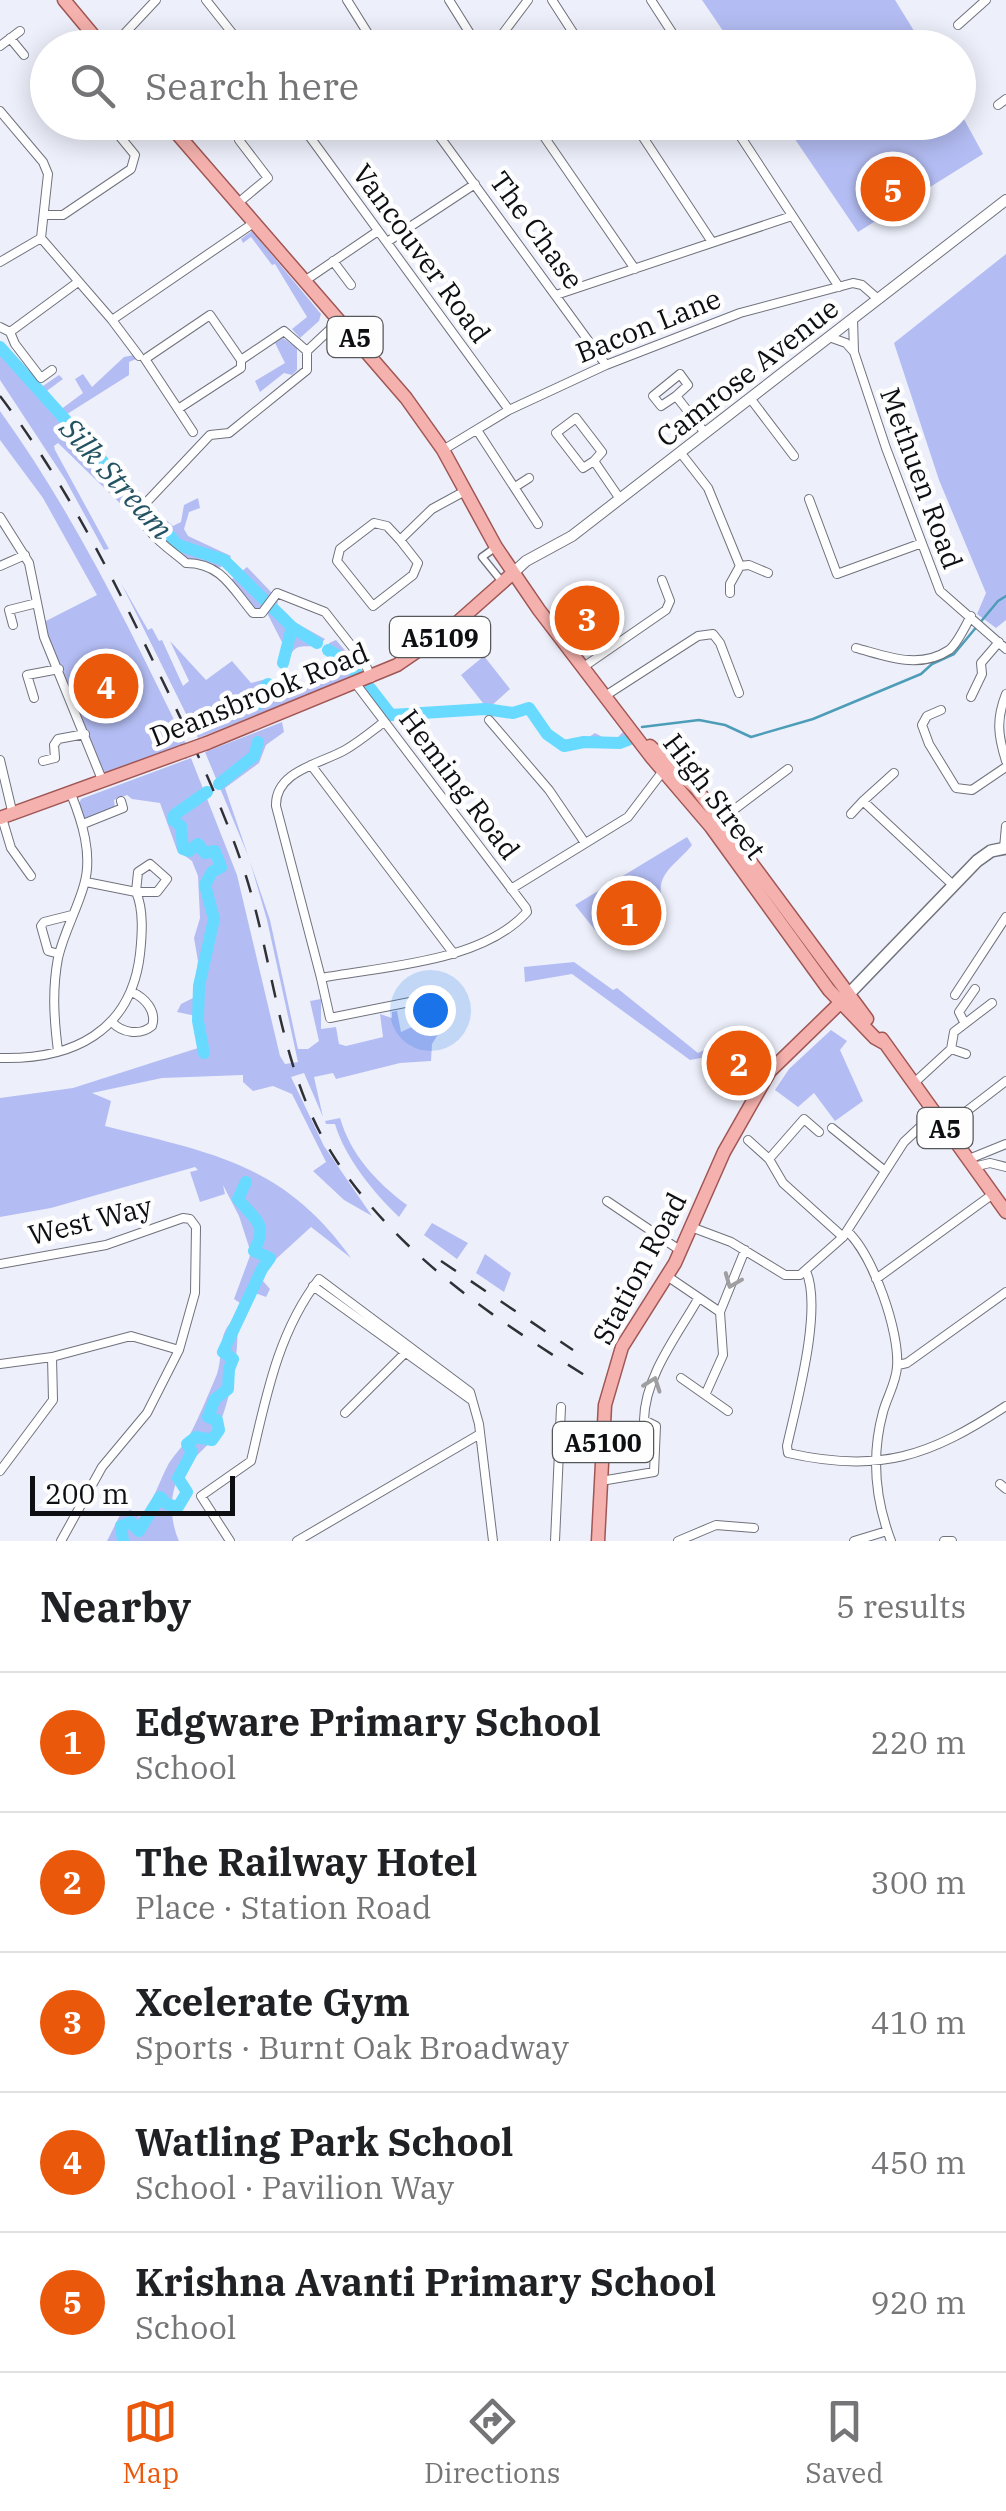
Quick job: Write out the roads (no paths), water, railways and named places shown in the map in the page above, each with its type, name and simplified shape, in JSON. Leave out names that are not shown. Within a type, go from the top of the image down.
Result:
[{"type":"main road","points":[[64,0],[91,30]]},
{"type":"main road","name":"A5","points":[[184,140],[402,393],[443,450],[496,547],[508,579],[526,592],[605,696]]},
{"type":"main road","name":"Deansbrook Road","points":[[5,817],[372,678],[433,642],[508,579]]},
{"type":"main road","name":"High Street","points":[[605,696],[716,824],[874,1038],[884,1043],[914,1083],[1006,1212]]},
{"type":"main road","points":[[844,998],[983,856],[1005,848]]},
{"type":"main road","name":"Station Road","points":[[598,1541],[605,1405],[618,1358],[631,1330],[681,1251],[724,1152],[770,1071],[844,998]]},
{"type":"street","points":[[125,30],[156,0]]},
{"type":"street","points":[[206,0],[230,30]]},
{"type":"street","points":[[347,0],[366,30]]},
{"type":"street","points":[[449,0],[468,30]]},
{"type":"street","points":[[506,30],[528,0]]},
{"type":"street","points":[[552,0],[571,30]]},
{"type":"street","points":[[651,0],[670,30]]},
{"type":"street","points":[[958,25],[986,0]]},
{"type":"street","points":[[0,46],[20,30]]},
{"type":"street","points":[[10,38],[24,55]]},
{"type":"street","points":[[0,111],[43,162],[48,174],[40,238],[0,262]]},
{"type":"street","points":[[44,215],[63,215],[131,169],[135,156],[122,140]]},
{"type":"street","points":[[238,140],[268,178],[238,203]]},
{"type":"street","name":"Vancouver Road","points":[[312,140],[509,410]]},
{"type":"street","name":"The Chase","points":[[443,140],[606,364]]},
{"type":"street","points":[[546,140],[635,269]]},
{"type":"street","points":[[645,140],[712,242]]},
{"type":"street","points":[[743,140],[839,287],[862,285],[878,299]]},
{"type":"street","points":[[386,242],[475,184]]},
{"type":"street","name":"Camrose Avenue","points":[[508,579],[519,566],[572,536],[1006,200]]},
{"type":"street","points":[[556,295],[792,216]]},
{"type":"street","points":[[112,320],[256,222]]},
{"type":"street","points":[[306,280],[378,231]]},
{"type":"street","points":[[40,238],[139,356]]},
{"type":"street","points":[[333,262],[350,284]]},
{"type":"street","points":[[10,332],[78,282]]},
{"type":"street","name":"Bacon Lane","points":[[443,450],[509,410],[606,364],[740,313],[839,287]]},
{"type":"street","points":[[178,409],[241,368],[241,360],[210,315],[145,358],[192,432]]},
{"type":"street","name":"Methuen Road","points":[[853,319],[854,352],[940,591],[1002,646]]},
{"type":"street","points":[[340,320],[307,351],[307,370],[229,433],[210,435],[143,505],[143,525],[186,563],[204,563],[219,572],[253,613],[262,613],[278,593],[325,612],[372,678]]},
{"type":"street","points":[[0,328],[10,332],[14,344],[41,378],[52,370]]},
{"type":"street","points":[[241,360],[284,330],[307,351]]},
{"type":"street","points":[[828,337],[854,352]]},
{"type":"street","points":[[680,374],[688,386],[676,396],[661,406],[653,396],[680,374]]},
{"type":"street","points":[[676,396],[705,433]]},
{"type":"street","points":[[750,398],[794,456]]},
{"type":"street","points":[[576,418],[602,452],[594,461],[583,468],[556,432],[576,418]]},
{"type":"street","points":[[477,430],[538,524]]},
{"type":"street","points":[[680,452],[708,488],[740,566]]},
{"type":"street","points":[[594,461],[620,499]]},
{"type":"street","points":[[514,488],[530,478]]},
{"type":"street","points":[[400,540],[432,510],[465,491]]},
{"type":"street","points":[[809,499],[835,579],[922,543]]},
{"type":"street","points":[[0,517],[25,555],[44,637],[103,782]]},
{"type":"street","points":[[374,523],[387,526],[400,540],[418,563],[413,575],[373,606],[337,562],[340,550],[374,523]]},
{"type":"street","points":[[0,566],[25,555]]},
{"type":"street","points":[[740,566],[764,571]]},
{"type":"street","points":[[730,593],[732,578],[740,566]]},
{"type":"street","points":[[582,668],[666,610],[670,602],[662,580]]},
{"type":"street","points":[[13,625],[9,610],[37,603]]},
{"type":"street","points":[[856,648],[908,662],[950,649],[971,616]]},
{"type":"street","points":[[605,696],[698,636],[712,634],[717,636],[739,693]]},
{"type":"street","points":[[971,696],[982,674],[981,663],[1002,646]]},
{"type":"street","points":[[34,698],[27,676],[59,669]]},
{"type":"street","name":"Heming Road","points":[[356,684],[527,912],[490,940],[454,954]]},
{"type":"street","points":[[941,710],[927,716],[922,725],[929,744],[956,788],[972,790],[1006,764],[998,714],[1006,694]]},
{"type":"street","points":[[489,720],[548,790],[585,843]]},
{"type":"street","points":[[384,722],[347,749],[286,780],[275,794],[276,806],[330,1018],[415,1002]]},
{"type":"street","points":[[43,761],[55,758],[54,745],[58,740],[85,734]]},
{"type":"street","points":[[0,760],[11,848],[31,876]]},
{"type":"street","points":[[311,765],[454,954],[322,978]]},
{"type":"street","points":[[510,889],[628,817],[667,767]]},
{"type":"street","points":[[716,824],[788,770]]},
{"type":"street","points":[[850,814],[894,772]]},
{"type":"street","points":[[58,1052],[53,1013],[59,954],[86,882],[83,824],[71,794]]},
{"type":"street","points":[[83,824],[123,808],[120,801]]},
{"type":"street","points":[[863,802],[953,886]]},
{"type":"street","points":[[1005,848],[1006,826]]},
{"type":"street","points":[[0,1058],[58,1052],[93,1039],[112,1022],[132,992],[142,939],[136,892],[138,872],[150,864],[167,879],[157,892],[136,892],[86,882]]},
{"type":"street","points":[[59,954],[48,952],[41,926],[72,915]]},
{"type":"street","points":[[955,995],[1006,917]]},
{"type":"street","points":[[964,1022],[960,1012],[976,989]]},
{"type":"street","points":[[112,1022],[130,1032],[146,1031],[152,1026],[153,1016],[145,1000],[132,992]]},
{"type":"street","points":[[914,1083],[950,1049],[954,1032],[992,1003]]},
{"type":"street","points":[[950,1049],[966,1054]]},
{"type":"street","points":[[945,1128],[1006,1081]]},
{"type":"street","points":[[691,1228],[745,1250],[785,1274],[806,1271],[845,1234],[906,1140],[935,1113]]},
{"type":"street","points":[[768,1159],[804,1120],[819,1132]]},
{"type":"street","points":[[832,1128],[885,1171]]},
{"type":"street","points":[[748,1140],[768,1159],[782,1183],[861,1248],[889,1320],[898,1365],[884,1412],[876,1462],[878,1495],[889,1536],[854,1541]]},
{"type":"street","points":[[970,1163],[1006,1144]]},
{"type":"street","points":[[970,1163],[1006,1166]]},
{"type":"street","points":[[876,1279],[993,1194]]},
{"type":"street","points":[[607,1201],[681,1251]]},
{"type":"street","name":"West Way","points":[[0,1264],[106,1245],[183,1218],[190,1219],[196,1227],[194,1292],[180,1350]]},
{"type":"street","points":[[706,1393],[722,1356],[720,1312],[745,1250]]},
{"type":"street","points":[[806,1271],[810,1283],[809,1331],[787,1450],[793,1454],[876,1462],[922,1453],[1006,1406]]},
{"type":"street","points":[[667,1276],[720,1312]]},
{"type":"street","points":[[230,1541],[201,1496],[251,1461],[272,1372],[296,1313],[316,1283],[470,1392],[480,1434],[494,1541]]},
{"type":"street","points":[[898,1365],[1006,1292]]},
{"type":"street","points":[[601,1481],[654,1472],[656,1426],[644,1420],[644,1407],[655,1374],[698,1298]]},
{"type":"street","points":[[0,1364],[52,1357],[132,1336],[180,1350],[147,1413],[102,1467],[60,1541]]},
{"type":"street","points":[[345,1413],[408,1350]]},
{"type":"street","points":[[0,1471],[53,1400],[52,1357]]},
{"type":"street","points":[[682,1378],[728,1411]]},
{"type":"street","points":[[555,1541],[561,1408]]},
{"type":"street","points":[[297,1541],[480,1434]]},
{"type":"street","points":[[461,1446],[483,1457]]},
{"type":"street","points":[[678,1541],[716,1525],[754,1528]]},
{"type":"street","points":[[944,1541],[952,1541]]},
{"type":"waterway","name":"Silk Stream","points":[[0,347],[178,545],[224,560],[292,627],[317,643]]},
{"type":"waterway","points":[[642,727],[699,720],[725,725],[751,737],[813,719],[921,674],[954,654],[1006,596]]},
{"type":"waterway","points":[[283,663],[292,627]]},
{"type":"waterway","points":[[328,650],[358,675]]},
{"type":"waterway","points":[[258,704],[257,694],[268,684]]},
{"type":"waterway","points":[[370,688],[391,715],[485,709],[513,713],[529,708],[547,734],[564,746],[628,740]]},
{"type":"waterway","points":[[219,784],[254,756],[258,742]]},
{"type":"waterway","points":[[204,1053],[198,1021],[199,986],[214,919],[205,885],[212,872],[221,867],[215,851],[205,853],[198,844],[189,851],[183,849],[181,826],[173,820],[174,815],[207,792]]},
{"type":"waterway","points":[[123,1541],[121,1526],[131,1522],[139,1531],[160,1497],[178,1507],[187,1492],[178,1478],[192,1452],[187,1444],[196,1437],[212,1440],[219,1430],[217,1420],[208,1417],[215,1399],[228,1389],[233,1359],[223,1352],[270,1258],[254,1251],[260,1228],[238,1199],[246,1182]]},
{"type":"railway","points":[[0,396],[84,527],[203,767],[245,873],[290,1057],[317,1127],[336,1160],[388,1226],[418,1255],[482,1307],[586,1376]]},
{"type":"railway","points":[[441,1261],[573,1350]]},
{"type":"place","name":"Krishna Avanti Primary School","points":[[893,189]]},
{"type":"place","name":"Xcelerate Gym","points":[[587,618]]},
{"type":"place","name":"Watling Park School","points":[[106,686]]},
{"type":"place","name":"Edgware Primary School","points":[[629,913]]},
{"type":"place","name":"The Railway Hotel","points":[[739,1063]]}]
